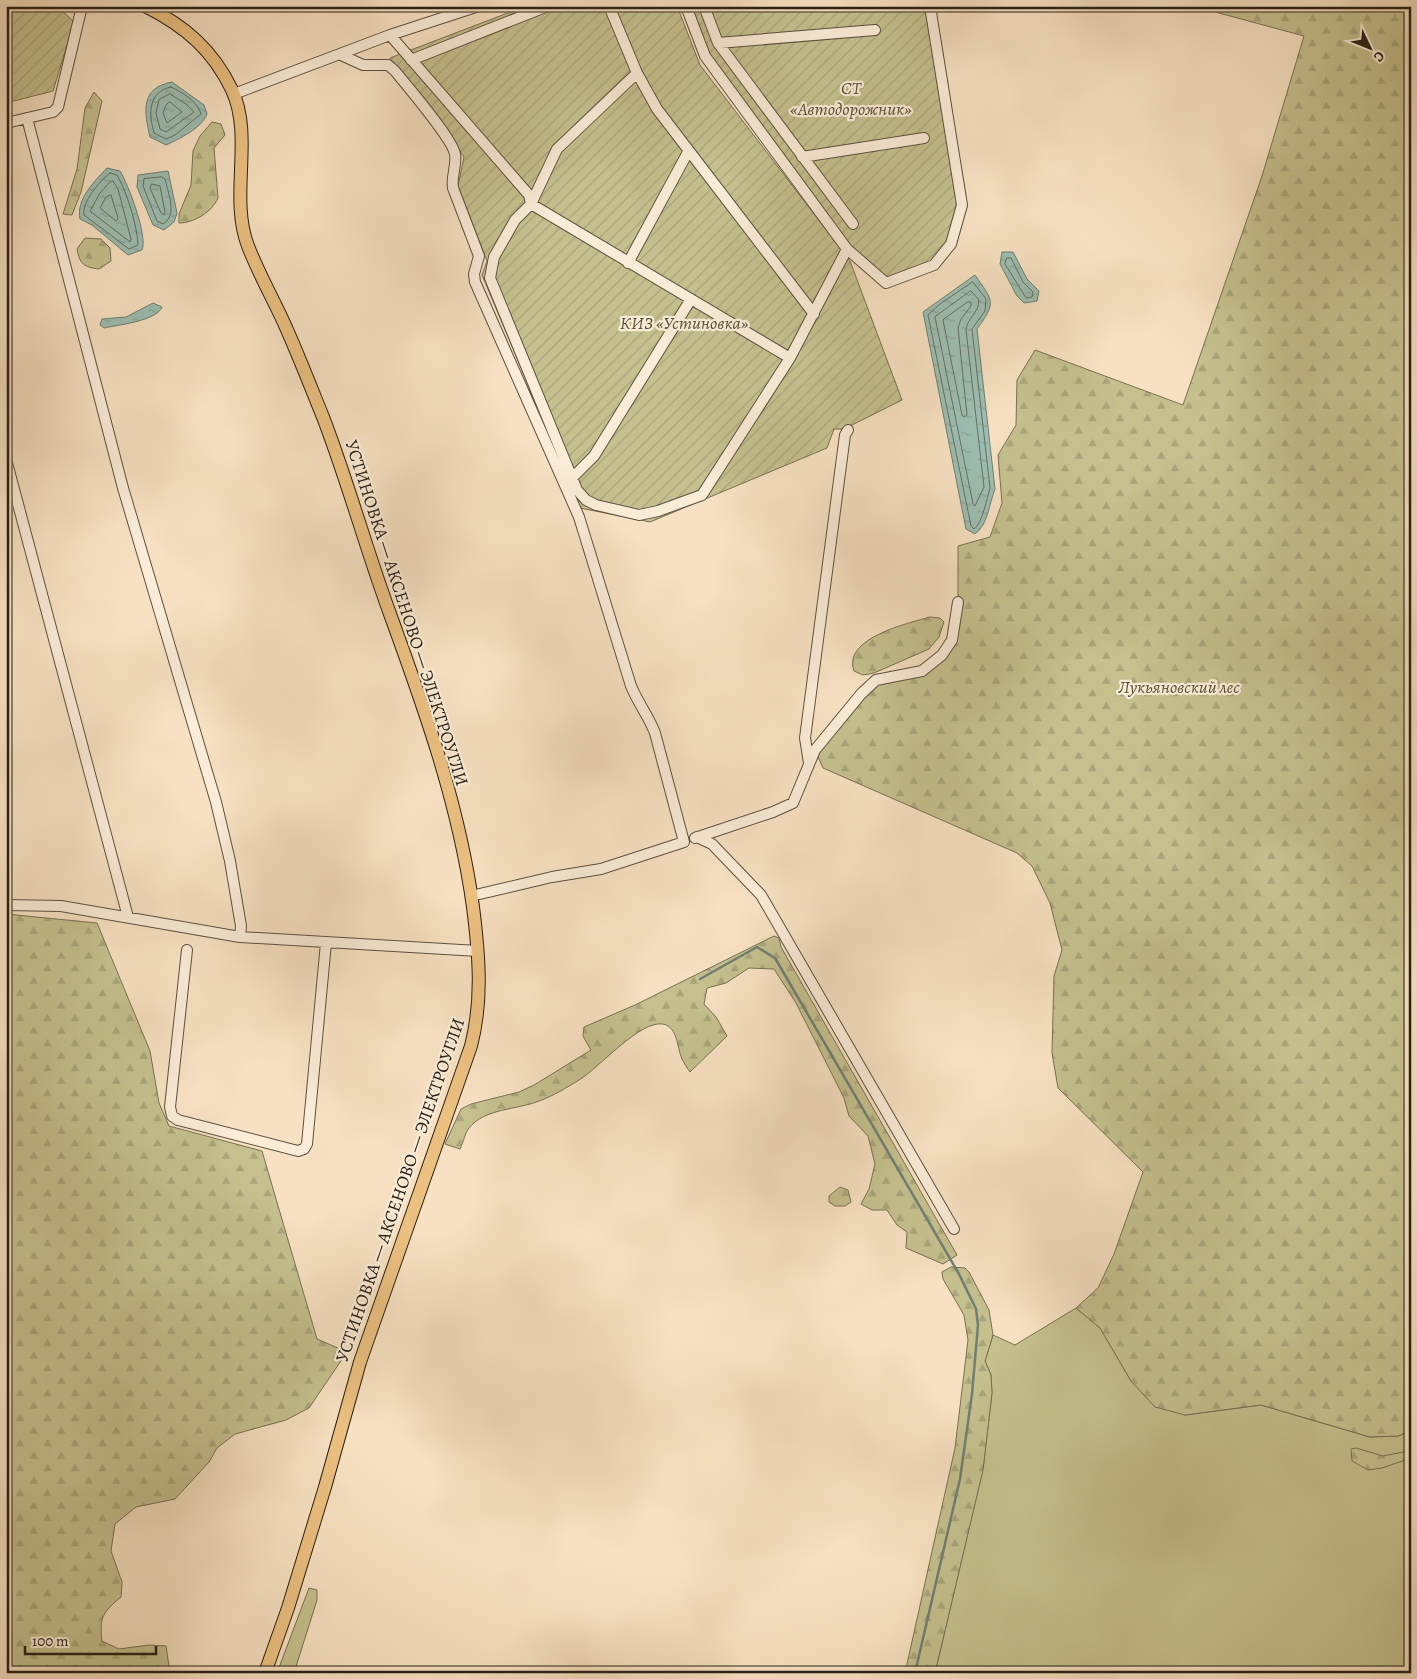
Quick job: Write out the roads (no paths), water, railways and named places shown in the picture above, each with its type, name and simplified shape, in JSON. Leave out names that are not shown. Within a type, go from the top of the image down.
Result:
[{"type":"main road","name":"УСТИНОВКА — АКСЕНОВО — ЭЛЕКТРОУГЛИ","points":[[145,6],[191,33],[221,68],[234,94],[240,124],[240,215],[247,244],[284,324],[323,417],[373,568],[424,709],[456,818],[471,896],[478,951],[480,986],[478,1020],[471,1046],[360,1362],[325,1487],[288,1608],[265,1673]]},
{"type":"street","points":[[6,123],[53,112],[58,108],[82,6]]},
{"type":"street","points":[[234,94],[390,36],[478,6]]},
{"type":"street","points":[[411,60],[548,6]]},
{"type":"street","points":[[609,6],[637,73],[657,109],[688,152],[814,314]]},
{"type":"street","points":[[686,6],[705,56],[847,249],[886,283],[934,265],[951,244],[962,206],[930,6]]},
{"type":"street","points":[[704,6],[718,43],[853,224]]},
{"type":"street","points":[[718,43],[875,30]]},
{"type":"street","points":[[390,36],[529,195],[531,204],[790,358]]},
{"type":"street","points":[[342,55],[363,65],[388,65],[395,70],[453,146],[456,163],[451,178],[452,188],[479,256],[474,274],[475,282],[579,517],[631,686],[655,733],[684,842]]},
{"type":"street","points":[[637,73],[557,149],[531,204],[516,220],[494,257],[490,278],[577,490],[586,500],[596,505],[639,515],[658,511],[702,495],[790,358],[847,249]]},
{"type":"street","points":[[27,118],[123,488],[216,802],[230,861],[241,926],[240,936]]},
{"type":"street","points":[[802,157],[924,138]]},
{"type":"street","points":[[628,263],[688,152]]},
{"type":"street","points":[[572,478],[594,456],[691,299]]},
{"type":"street","points":[[809,764],[805,738],[845,435],[848,430]]},
{"type":"street","points":[[6,459],[128,917]]},
{"type":"street","points":[[471,896],[552,877],[601,868],[697,838],[773,812],[793,803],[815,750],[860,694],[876,680],[922,671],[942,655],[952,640],[958,602]]},
{"type":"street","points":[[697,838],[712,844],[760,895],[954,1229]]},
{"type":"street","points":[[6,905],[61,906],[240,936],[326,943],[478,951]]},
{"type":"street","points":[[187,950],[170,1106],[172,1116],[178,1120],[298,1151],[304,1149],[307,1144],[326,943]]},
{"type":"water","points":[[172,82],[204,105],[207,114],[195,128],[166,145],[150,137],[146,110],[149,95],[154,89]]},
{"type":"water","points":[[107,168],[120,171],[128,187],[140,222],[142,250],[128,255],[92,225],[80,219],[79,212],[83,198]]},
{"type":"water","points":[[168,171],[177,213],[174,222],[164,230],[153,225],[137,187],[138,175]]},
{"type":"water","points":[[1002,252],[1013,252],[1027,279],[1039,291],[1037,301],[1024,303],[1017,296],[1000,264]]},
{"type":"water","points":[[975,275],[989,296],[990,302],[988,313],[977,329],[995,489],[983,525],[975,534],[966,529],[923,312]]},
{"type":"water","points":[[153,303],[162,307],[153,316],[127,324],[104,328],[100,325],[102,319],[126,317]]},
{"type":"waterway","points":[[700,979],[757,947],[775,958],[959,1274],[976,1309],[978,1325],[972,1394],[960,1479],[915,1673]]},
{"type":"park label","name":"СТ «Автодорожник»","points":[[851,98]]},
{"type":"park label","name":"КИЗ «Устиновка»","points":[[684,323]]},
{"type":"park label","name":"Лукьяновский лес","points":[[1179,687]]}]
